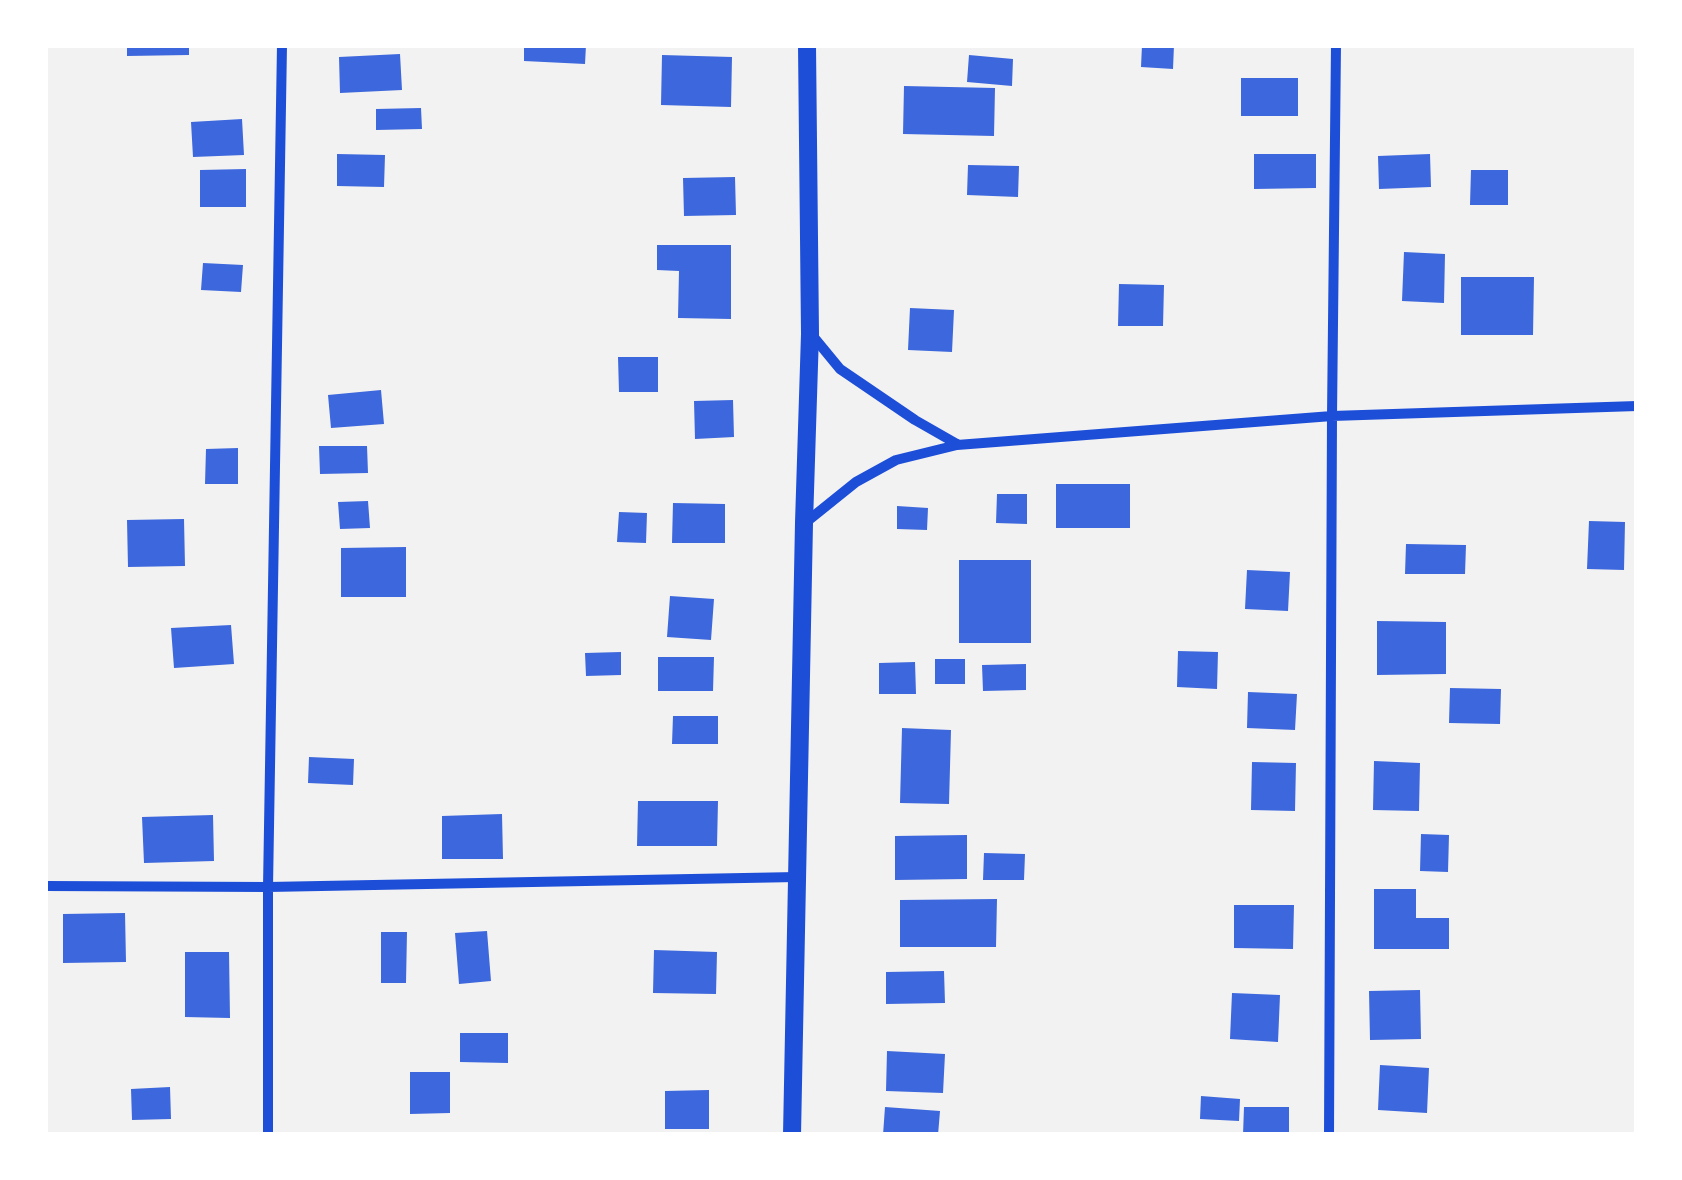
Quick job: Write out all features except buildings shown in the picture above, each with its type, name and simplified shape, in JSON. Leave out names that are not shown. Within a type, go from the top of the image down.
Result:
[{"type":"street","points":[[268,1135],[268,886],[282,45]]},
{"type":"street","points":[[792,1135],[810,334],[807,45]]},
{"type":"street","points":[[1329,1135],[1336,45]]},
{"type":"street","points":[[810,334],[840,369],[958,445]]},
{"type":"street","points":[[804,524],[856,482],[896,460],[958,445],[1332,416],[1637,406]]},
{"type":"street","points":[[45,886],[797,877]]}]
